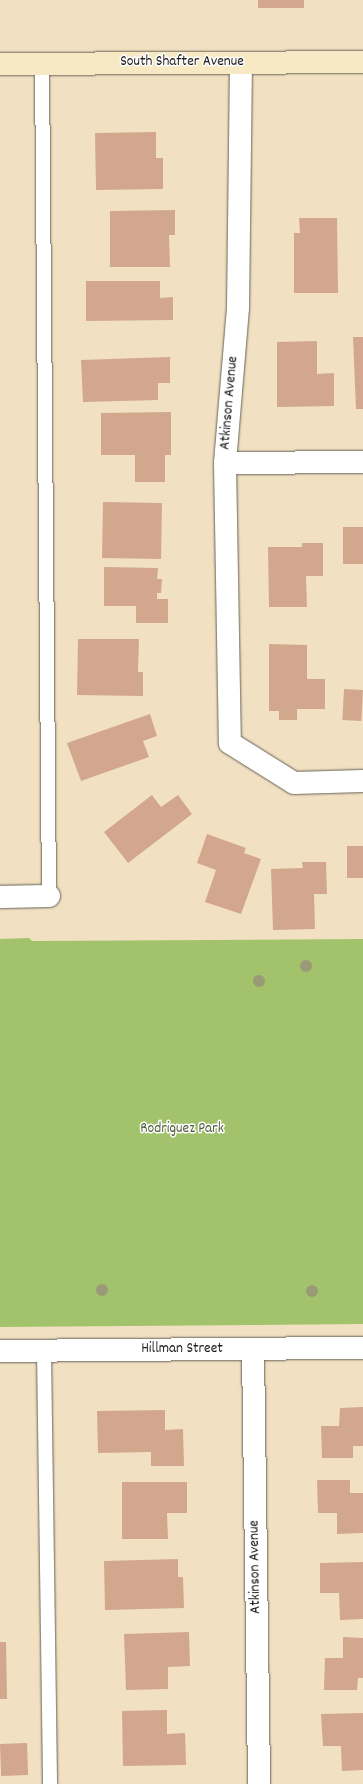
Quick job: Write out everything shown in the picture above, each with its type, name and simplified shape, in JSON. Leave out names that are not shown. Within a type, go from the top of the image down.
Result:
[{"type":"main road","name":"South Shafter Avenue","points":[[0,64],[363,62]]},
{"type":"street","name":"Atkinson Avenue","points":[[241,63],[238,308],[225,463],[230,743],[294,783],[363,781]]},
{"type":"street","points":[[225,463],[363,462]]},
{"type":"street","points":[[0,897],[49,896]]},
{"type":"street","name":"Hillman Street","points":[[0,1351],[363,1348]]},
{"type":"street","name":"Atkinson Avenue","points":[[253,1349],[259,1784]]},
{"type":"lane","points":[[42,64],[49,896]]},
{"type":"lane","points":[[44,1351],[50,1784]]},
{"type":"green space","name":"Rodriguez Park","points":[[29,938],[32,941],[363,939],[363,1324],[0,1327],[0,939]]},
{"type":"building","points":[[258,0],[304,0],[304,8],[258,8]]},
{"type":"building","points":[[156,132],[156,158],[163,158],[163,189],[96,190],[95,133]]},
{"type":"building","points":[[175,210],[175,235],[169,235],[170,267],[110,267],[110,211]]},
{"type":"building","points":[[299,218],[337,218],[338,293],[294,293],[294,233],[300,233]]},
{"type":"building","points":[[86,281],[160,281],[160,298],[173,297],[173,320],[86,321]]},
{"type":"building","points":[[353,337],[363,337],[363,409],[356,409]]},
{"type":"building","points":[[317,341],[317,374],[334,373],[334,406],[277,407],[277,342]]},
{"type":"building","points":[[170,357],[170,383],[158,383],[158,400],[83,402],[81,360]]},
{"type":"building","points":[[171,412],[171,455],[165,455],[165,482],[135,482],[135,455],[101,455],[101,413]]},
{"type":"building","points":[[103,502],[162,503],[161,559],[102,558]]},
{"type":"building","points":[[343,527],[363,527],[363,564],[343,564]]},
{"type":"building","points":[[302,543],[323,543],[323,576],[306,576],[307,607],[269,607],[268,547],[302,547]]},
{"type":"building","points":[[104,567],[158,568],[157,579],[162,579],[161,593],[157,593],[157,599],[168,599],[168,623],[136,623],[136,606],[104,606]]},
{"type":"building","points":[[78,639],[139,639],[138,672],[143,672],[143,696],[77,695]]},
{"type":"building","points":[[269,644],[307,645],[307,679],[325,679],[325,709],[297,709],[297,720],[279,720],[279,711],[269,711]]},
{"type":"building","points":[[344,689],[363,690],[361,721],[342,720]]},
{"type":"building","points":[[150,714],[157,736],[143,741],[149,757],[81,781],[67,743]]},
{"type":"building","points":[[152,795],[161,807],[178,795],[192,814],[128,863],[104,832]]},
{"type":"building","points":[[207,834],[246,848],[244,853],[261,859],[241,914],[205,902],[216,870],[197,863]]},
{"type":"building","points":[[347,846],[363,846],[363,878],[347,878]]},
{"type":"building","points":[[302,862],[326,862],[327,894],[314,894],[315,929],[273,930],[271,869],[303,868]]},
{"type":"building","points":[[363,1407],[363,1446],[353,1446],[353,1458],[322,1458],[321,1426],[339,1426],[340,1408]]},
{"type":"building","points":[[165,1410],[165,1430],[183,1429],[184,1466],[151,1466],[151,1452],[98,1453],[97,1411]]},
{"type":"building","points":[[317,1480],[350,1480],[350,1493],[363,1493],[363,1533],[337,1534],[337,1513],[318,1513]]},
{"type":"building","points":[[122,1482],[187,1482],[187,1513],[167,1513],[168,1539],[122,1539]]},
{"type":"building","points":[[178,1559],[178,1577],[183,1577],[184,1608],[105,1610],[104,1561]]},
{"type":"building","points":[[363,1562],[363,1619],[340,1620],[339,1593],[320,1593],[320,1563]]},
{"type":"building","points":[[189,1632],[190,1666],[168,1667],[168,1689],[126,1690],[124,1634]]},
{"type":"building","points":[[343,1637],[363,1638],[363,1678],[358,1678],[357,1690],[324,1690],[325,1658],[343,1658]]},
{"type":"building","points":[[0,1642],[6,1642],[7,1699],[0,1699]]},
{"type":"building","points":[[167,1710],[167,1734],[185,1733],[186,1765],[123,1766],[122,1711]]},
{"type":"building","points":[[363,1713],[363,1770],[342,1771],[341,1746],[323,1746],[321,1714]]},
{"type":"building","points":[[27,1743],[28,1775],[1,1776],[0,1744]]}]
